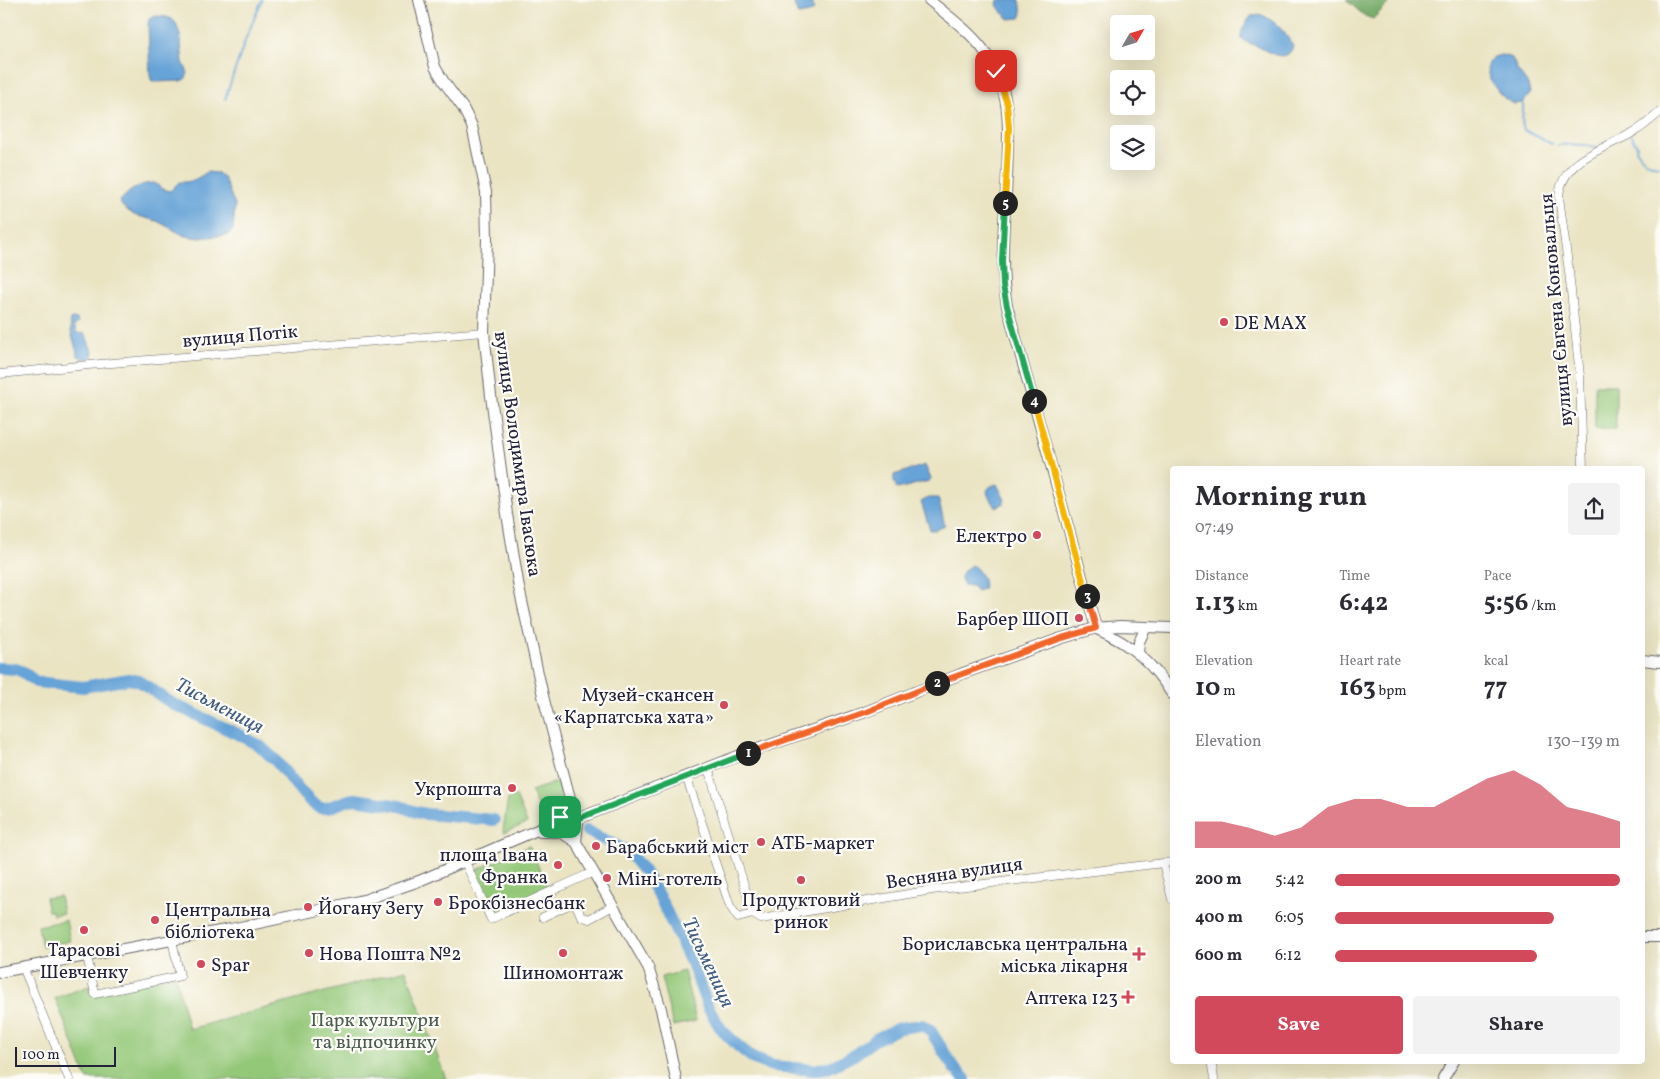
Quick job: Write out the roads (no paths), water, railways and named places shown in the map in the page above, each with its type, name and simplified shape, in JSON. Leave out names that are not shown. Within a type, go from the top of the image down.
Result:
[{"type":"main road","name":"вулиця Володимира Івасюка","points":[[419,0],[435,67],[468,117],[479,154],[486,192],[487,240],[484,332],[490,396],[519,588],[544,700],[571,801],[573,819]]},
{"type":"main road","points":[[929,0],[961,26],[984,50],[996,71],[1007,104],[1009,128],[1002,261],[1003,286],[1096,628],[1113,636],[1138,654],[1160,675],[1170,691]]},
{"type":"main road","points":[[1138,654],[1139,642],[1146,627]]},
{"type":"main road","points":[[0,972],[318,911],[367,899],[406,886],[527,835],[866,712],[961,674],[1062,638],[1096,628],[1170,628]]},
{"type":"main road","points":[[1645,660],[1660,662]]},
{"type":"main road","points":[[573,819],[559,830],[576,842]]},
{"type":"main road","points":[[573,819],[576,842],[636,944],[652,977],[676,1079]]},
{"type":"main road","points":[[527,835],[546,831],[564,833]]},
{"type":"main road","points":[[1645,937],[1660,937]]},
{"type":"main road","points":[[1443,1079],[1452,1064]]},
{"type":"street","name":"вулиця Євгена Коновальця","points":[[1583,466],[1580,376],[1559,188],[1566,175],[1575,165],[1594,152],[1632,134],[1660,112]]},
{"type":"street","name":"вулиця Потік","points":[[0,374],[484,332]]},
{"type":"street","points":[[708,768],[753,914]]},
{"type":"street","name":"Весняна вулиця","points":[[686,776],[730,906],[738,918],[753,914],[762,919],[932,890],[1170,862]]},
{"type":"street","points":[[465,862],[491,919],[593,872]]},
{"type":"street","points":[[1163,863],[1170,891]]},
{"type":"street","points":[[543,918],[575,902],[581,916],[589,919],[613,906]]},
{"type":"street","points":[[88,956],[96,994],[180,976],[172,940]]},
{"type":"street","points":[[24,967],[69,1079]]},
{"type":"street","points":[[1212,1064],[1214,1079]]},
{"type":"water","points":[[796,0],[812,0],[814,10],[798,15],[794,4]]},
{"type":"water","points":[[998,0],[1020,0],[1022,14],[1020,18],[1009,19],[997,5]]},
{"type":"water","points":[[1262,15],[1276,24],[1290,41],[1293,46],[1287,55],[1278,56],[1241,39],[1242,30],[1251,16]]},
{"type":"water","points":[[155,16],[167,17],[176,23],[180,35],[183,62],[188,73],[182,81],[155,82],[151,80],[148,25],[149,19]]},
{"type":"water","points":[[1502,55],[1512,58],[1518,71],[1528,84],[1530,94],[1523,103],[1514,104],[1508,101],[1490,80],[1487,71],[1488,64],[1492,58]]},
{"type":"water","points":[[207,172],[218,173],[224,178],[235,205],[233,230],[227,235],[200,238],[185,236],[157,221],[134,215],[119,202],[139,186],[155,183],[162,189],[170,191],[179,182],[191,181]]},
{"type":"water","points":[[73,318],[77,319],[78,323],[74,326],[77,333],[85,334],[93,353],[91,358],[85,359],[78,356],[71,332],[70,321]]},
{"type":"water","points":[[925,465],[931,479],[929,481],[897,489],[894,475]]},
{"type":"water","points":[[997,484],[1005,500],[1003,504],[996,507],[987,491]]},
{"type":"water","points":[[928,498],[938,498],[945,526],[936,530],[930,530],[921,502]]},
{"type":"water","points":[[972,565],[979,572],[984,582],[983,589],[977,591],[972,586],[964,585],[961,579],[964,570]]},
{"type":"waterway","points":[[225,99],[246,38],[262,0]]},
{"type":"waterway","points":[[1523,103],[1522,123],[1524,130],[1552,144]]},
{"type":"waterway","points":[[1606,142],[1622,133],[1626,133]]},
{"type":"waterway","points":[[1631,135],[1637,146],[1636,149],[1643,158],[1649,163],[1660,166]]},
{"type":"waterway","points":[[1558,145],[1578,144],[1597,147]]},
{"type":"waterway","name":"Тисьмениця","points":[[0,668],[16,669],[36,682],[83,687],[129,679],[139,681],[173,704],[260,746],[275,760],[304,795],[320,808],[327,808],[355,799],[400,806],[426,814],[494,820]]},
{"type":"waterway","name":"Тисьмениця","points":[[587,831],[627,851],[644,871],[661,900],[693,967],[708,1007],[721,1029],[754,1059],[773,1066],[814,1070],[830,1067],[854,1055],[876,1039],[899,1028],[922,1025],[930,1030],[954,1068],[965,1079]]},
{"type":"place","name":"DE MAX","points":[[1224,322]]},
{"type":"place","name":"Електро","points":[[1037,535]]},
{"type":"place","name":"Барбер ШОП","points":[[1079,618]]},
{"type":"place","name":"Музей-скансен «Карпатська хата»","points":[[724,705]]},
{"type":"place","name":"Укрпошта","points":[[512,788]]},
{"type":"place","name":"АТБ-маркет","points":[[761,842]]},
{"type":"place","name":"Барабський міст","points":[[596,846]]},
{"type":"place","name":"площа Івана Франка","points":[[558,865]]},
{"type":"place","name":"Міні-готель","points":[[607,878]]},
{"type":"place","name":"Продуктовий ринок","points":[[801,880]]},
{"type":"place","name":"Брокбізнесбанк","points":[[438,902]]},
{"type":"place","name":"Йогану Зегу","points":[[308,907]]},
{"type":"place","name":"Центральна бібліотека","points":[[155,920]]},
{"type":"place","name":"Тарасові Шевченку","points":[[84,930]]},
{"type":"place","name":"Нова Пошта №2","points":[[309,953]]},
{"type":"place","name":"Шиномонтаж","points":[[563,953]]},
{"type":"place","name":"Бориславська центральна міська лікарня","points":[[1139,954]]},
{"type":"place","name":"Spar","points":[[201,964]]},
{"type":"place","name":"Аптека 123","points":[[1128,997]]},
{"type":"park label","name":"Парк культури та відпочинку","points":[[375,1030]]}]
